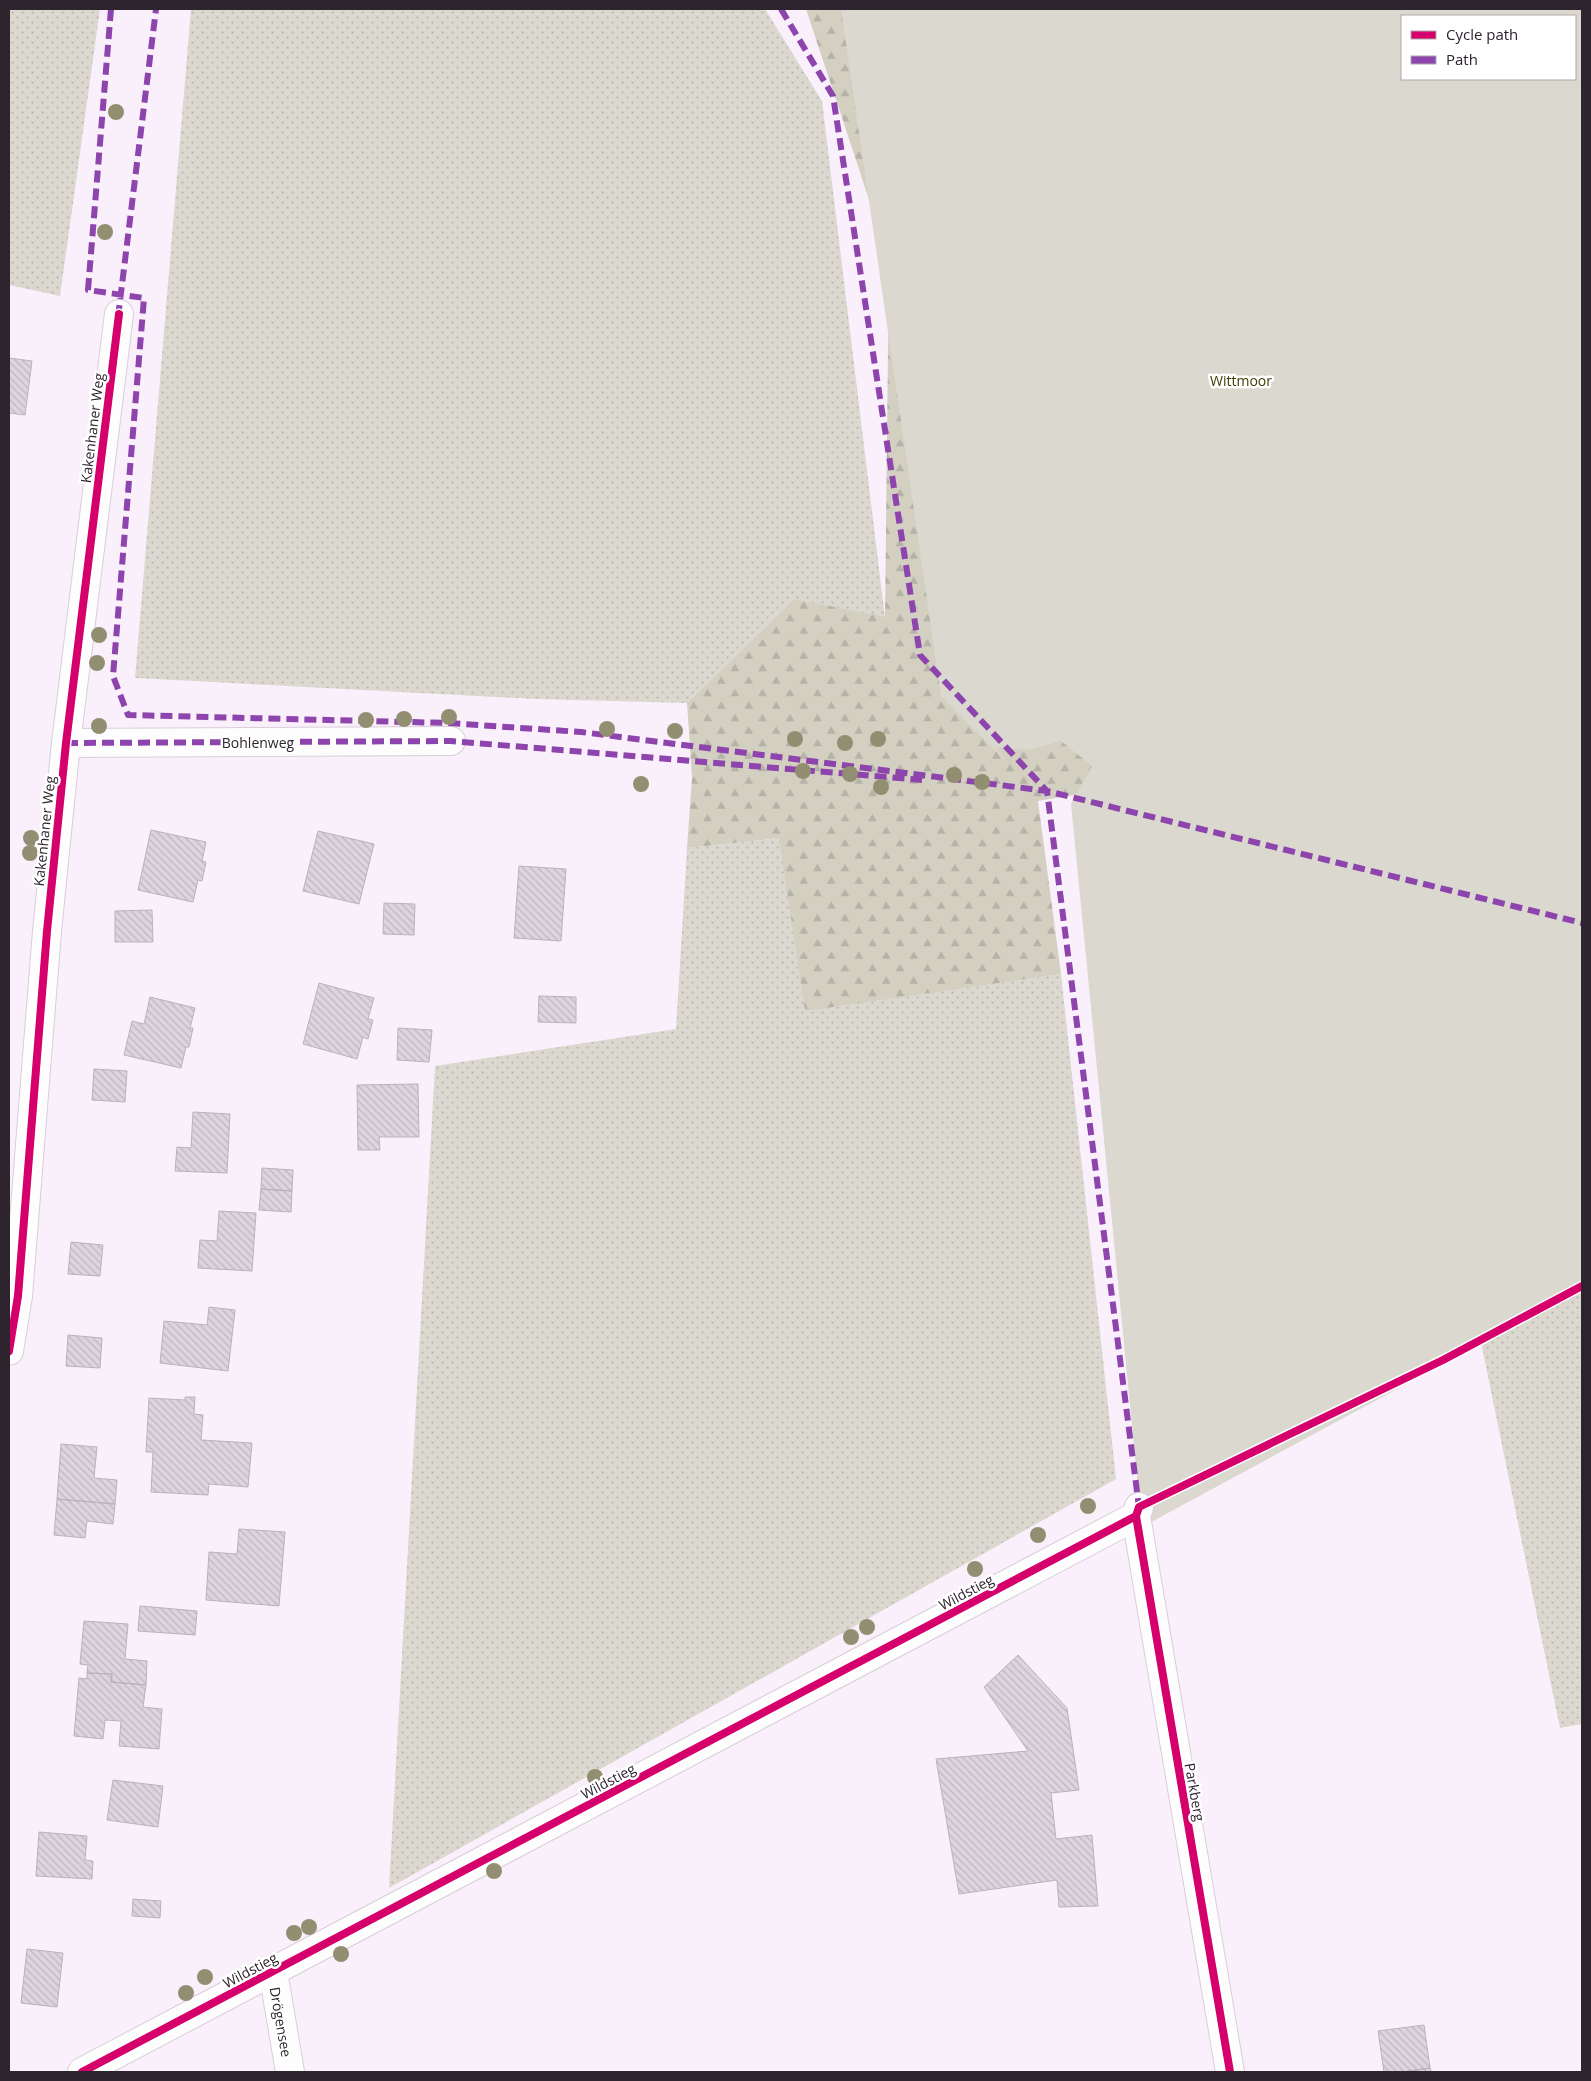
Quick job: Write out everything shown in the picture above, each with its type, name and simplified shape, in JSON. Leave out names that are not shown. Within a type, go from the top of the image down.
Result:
[{"type":"street","name":"Kakenhaner Weg","points":[[9,1351],[18,1296],[47,931],[66,743],[119,314]]},
{"type":"street","name":"Bohlenweg","points":[[66,743],[451,740]]},
{"type":"street","name":"Wildstieg","points":[[82,2072],[1138,1511]]},
{"type":"street","name":"Parkberg","points":[[1138,1511],[1230,2072]]},
{"type":"street","name":"Drögensee","points":[[272,1972],[290,2072]]},
{"type":"green space","points":[[9,9],[100,9],[60,296],[9,285]]},
{"type":"green space","points":[[191,9],[765,9],[822,101],[885,618],[794,599],[687,703],[536,699],[135,678]]},
{"type":"green space","points":[[806,9],[1582,9],[1582,496],[1105,790],[1038,801],[1061,974],[805,1011],[779,838],[687,848],[692,778],[687,703],[794,599],[885,617],[889,260]]},
{"type":"green space","name":"Wittmoor","points":[[841,9],[1582,9],[1582,1289],[1142,1527],[1071,804],[1092,766],[1061,741],[1029,750],[995,747],[1008,763],[941,696]]},
{"type":"green space","points":[[780,838],[805,1010],[1061,974],[1116,1479],[389,1888],[435,1066],[676,1029],[687,848]]},
{"type":"green space","points":[[1582,1260],[1582,1724],[1560,1728],[1474,1308]]},
{"type":"building","points":[[9,358],[32,361],[25,415],[9,413]]},
{"type":"building","points":[[151,830],[206,842],[202,861],[206,862],[202,881],[198,880],[193,902],[138,890]]},
{"type":"building","points":[[318,831],[374,844],[359,904],[303,891]]},
{"type":"building","points":[[519,866],[566,869],[561,941],[514,938]]},
{"type":"building","points":[[384,903],[415,904],[414,935],[383,934]]},
{"type":"building","points":[[152,910],[153,942],[115,942],[115,911]]},
{"type":"building","points":[[319,983],[374,998],[368,1019],[373,1020],[368,1039],[363,1037],[357,1059],[303,1044]]},
{"type":"building","points":[[539,996],[576,997],[576,1023],[538,1022]]},
{"type":"building","points":[[150,997],[195,1008],[190,1028],[193,1028],[189,1047],[186,1047],[181,1068],[124,1055],[132,1021],[144,1024]]},
{"type":"building","points":[[398,1028],[432,1030],[429,1062],[397,1060]]},
{"type":"building","points":[[94,1069],[127,1071],[125,1102],[92,1100]]},
{"type":"building","points":[[418,1084],[419,1137],[379,1137],[380,1150],[358,1150],[357,1085]]},
{"type":"building","points":[[193,1112],[230,1114],[227,1173],[175,1171],[177,1147],[191,1148]]},
{"type":"building","points":[[262,1168],[293,1170],[292,1191],[261,1189]]},
{"type":"building","points":[[261,1189],[292,1191],[291,1212],[259,1210]]},
{"type":"building","points":[[219,1211],[256,1213],[252,1271],[198,1268],[200,1240],[217,1241]]},
{"type":"building","points":[[71,1242],[103,1245],[100,1276],[68,1274]]},
{"type":"building","points":[[209,1307],[235,1310],[228,1371],[160,1363],[164,1321],[207,1325]]},
{"type":"building","points":[[68,1335],[102,1338],[100,1368],[66,1366]]},
{"type":"building","points":[[185,1397],[195,1397],[194,1414],[203,1415],[201,1440],[252,1443],[248,1487],[209,1484],[208,1495],[151,1492],[153,1452],[146,1452],[149,1398],[185,1400]]},
{"type":"building","points":[[61,1444],[97,1447],[94,1478],[117,1480],[115,1504],[57,1499]]},
{"type":"building","points":[[57,1499],[115,1504],[113,1524],[87,1521],[85,1538],[54,1535]]},
{"type":"building","points":[[239,1529],[285,1532],[279,1606],[206,1600],[209,1552],[237,1554]]},
{"type":"building","points":[[140,1606],[197,1611],[195,1635],[138,1631]]},
{"type":"building","points":[[84,1621],[128,1624],[125,1659],[147,1661],[146,1685],[111,1682],[112,1674],[87,1673],[88,1665],[80,1664]]},
{"type":"building","points":[[1018,1655],[1067,1708],[1079,1790],[1051,1793],[1056,1839],[1092,1835],[1098,1906],[1059,1907],[1057,1880],[959,1894],[936,1759],[1028,1751],[984,1687]]},
{"type":"building","points":[[87,1673],[112,1674],[111,1682],[146,1685],[143,1707],[162,1709],[159,1749],[119,1746],[121,1721],[105,1720],[103,1739],[74,1736],[79,1678],[87,1679]]},
{"type":"building","points":[[113,1780],[163,1786],[158,1827],[107,1820]]},
{"type":"building","points":[[39,1832],[87,1836],[85,1860],[93,1861],[92,1879],[36,1876]]},
{"type":"building","points":[[133,1899],[161,1901],[160,1918],[132,1916]]},
{"type":"building","points":[[27,1949],[63,1953],[57,2007],[21,2003]]},
{"type":"building","points":[[1424,2025],[1430,2068],[1403,2072],[1384,2072],[1378,2031]]},
{"type":"building","points":[[1430,2068],[1431,2072],[1403,2072]]},
{"type":"marked path","points":[[111,9],[88,290],[144,298],[113,676],[128,715],[448,723],[581,732],[1047,791],[1582,923]]},
{"type":"marked path","points":[[118,317],[156,9]]},
{"type":"marked path","points":[[781,9],[833,96],[920,655],[1047,791],[1139,1507],[1143,1505]]},
{"type":"marked path","points":[[66,743],[451,741],[922,780]]},
{"type":"cycle path","points":[[9,1351],[18,1296],[47,931],[66,743],[119,314]]},
{"type":"cycle path","points":[[82,2072],[1136,1516],[1139,1507],[1443,1360],[1582,1286]]},
{"type":"cycle path","points":[[1136,1516],[1230,2072]]}]
